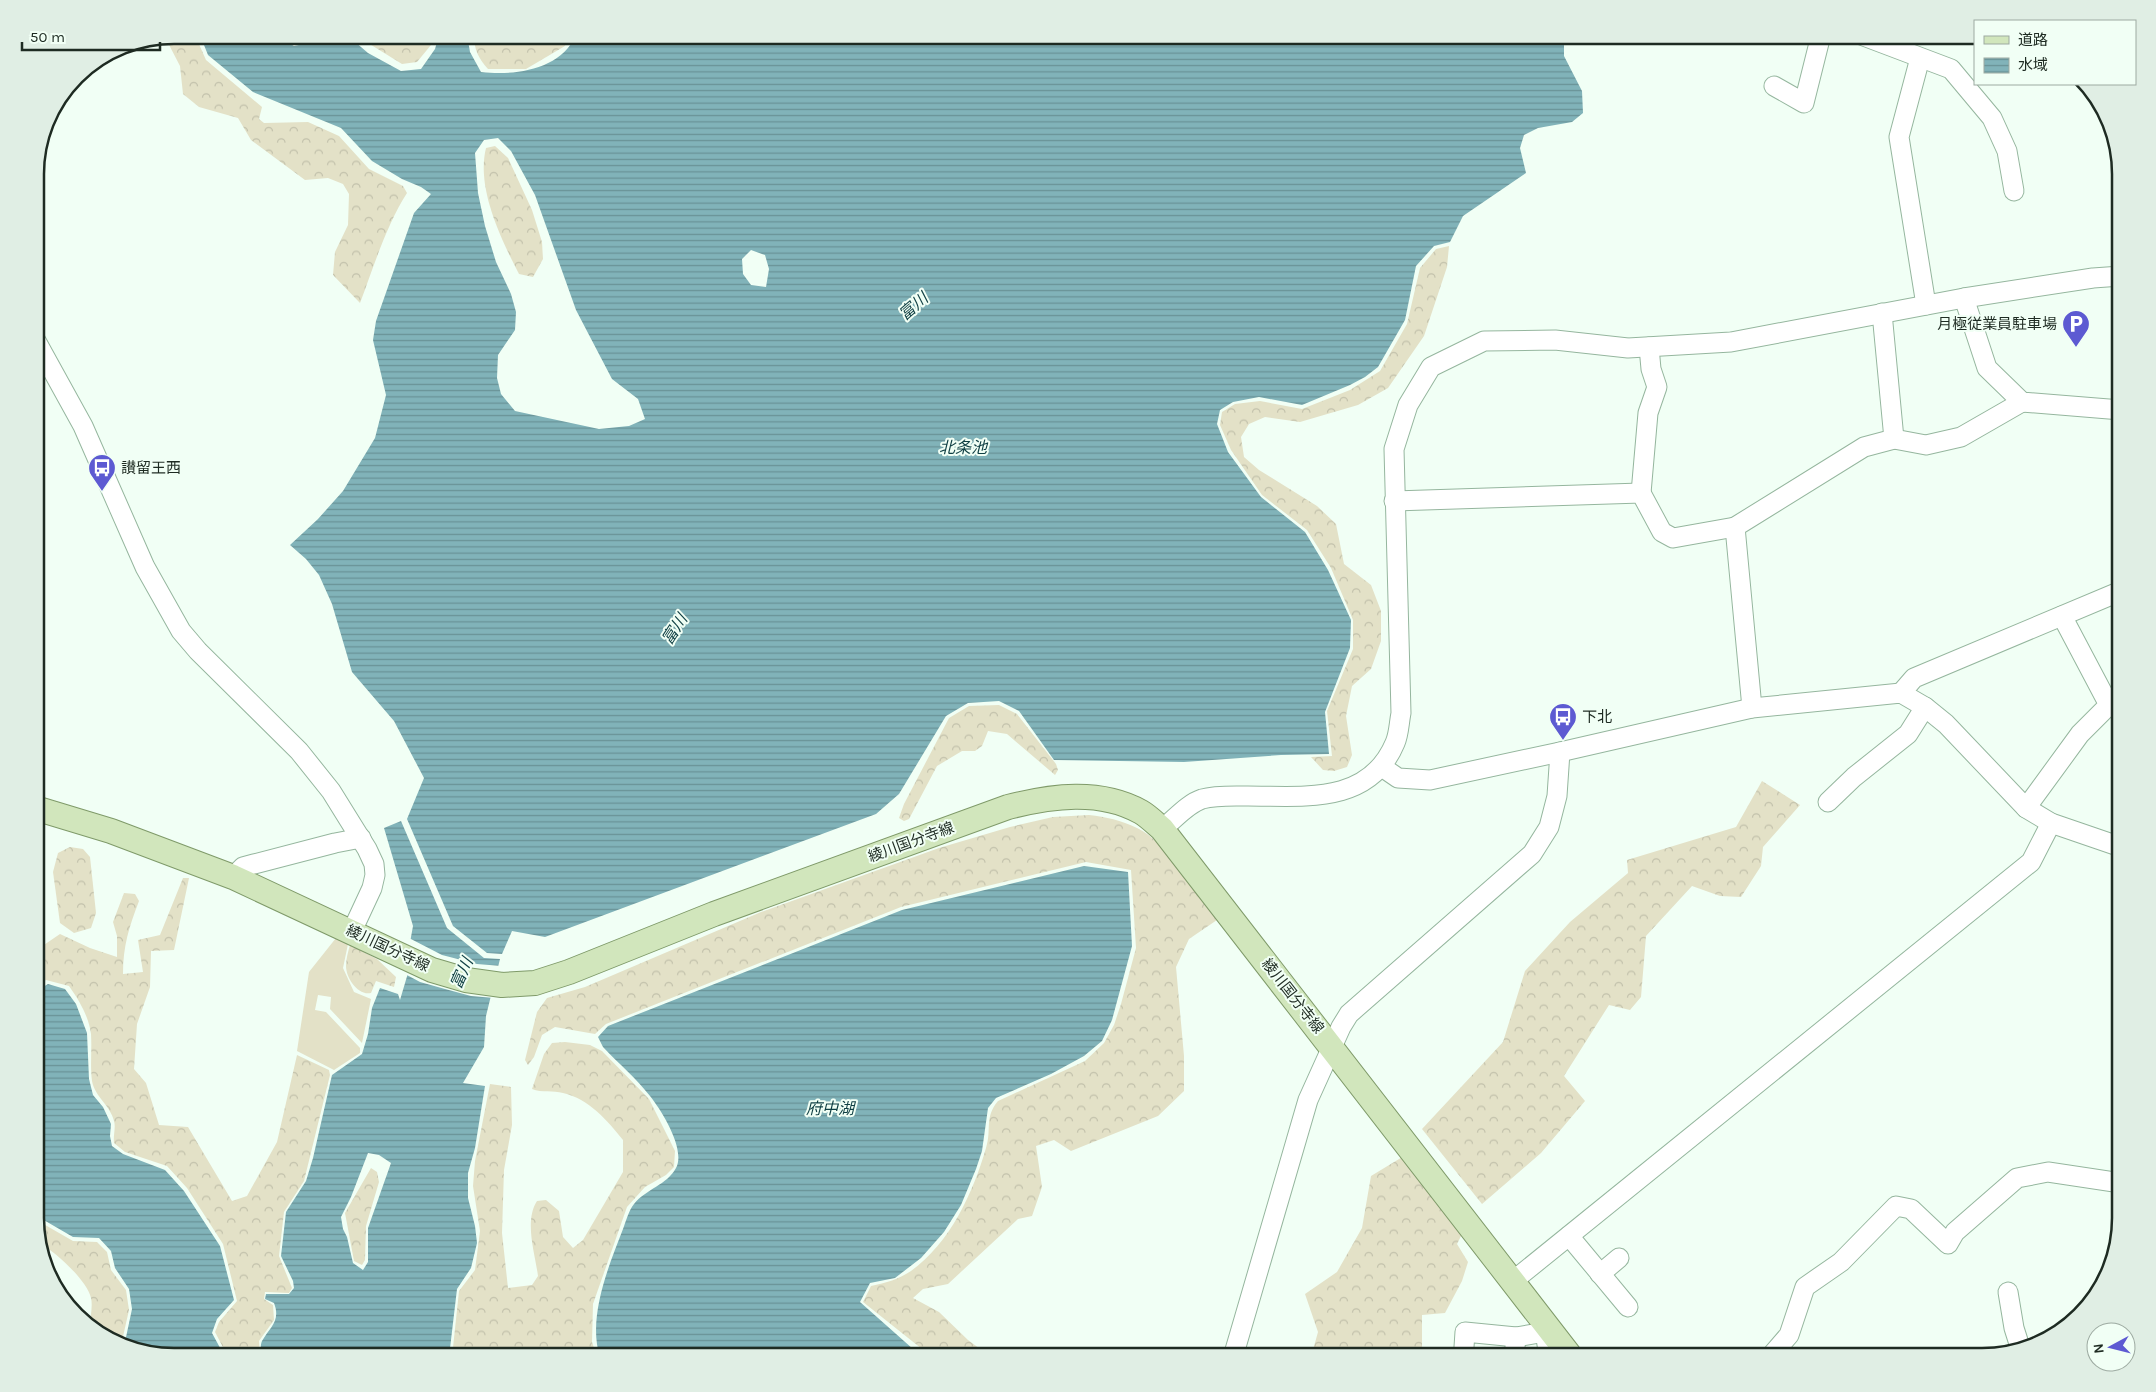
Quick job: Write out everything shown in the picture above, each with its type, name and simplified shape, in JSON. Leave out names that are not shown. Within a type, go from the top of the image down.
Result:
[{"type":"main road","name":"綾川国分寺線","points":[[44,811],[111,831],[233,876],[432,970],[466,980],[502,986],[535,983],[569,972],[714,914],[1008,807],[1036,800],[1097,797],[1118,802],[1141,812],[1162,829],[1333,1047],[1513,1281],[1548,1332],[1563,1348]]},
{"type":"street","points":[[1774,86],[1804,102],[1819,44]]},
{"type":"street","points":[[1884,44],[1951,69],[1992,118],[2007,151],[2014,191]]},
{"type":"street","points":[[1920,58],[1899,137],[1926,305]]},
{"type":"street","points":[[1162,829],[1186,808],[1202,799],[1225,796],[1315,796],[1349,790],[1366,780],[1382,767],[1396,742],[1401,713],[1394,449],[1408,405],[1432,367],[1484,341],[1555,340],[1628,348],[1730,342],[1964,298],[2112,277]]},
{"type":"street","points":[[1964,298],[1987,368],[2022,402]]},
{"type":"street","points":[[1882,313],[1894,439]]},
{"type":"street","points":[[1649,347],[1651,369],[1657,387],[1648,413],[1641,493],[1662,532],[1673,538],[1735,527],[1864,447],[1894,439],[1926,445],[1961,437],[2022,402],[2112,409]]},
{"type":"street","points":[[44,355],[83,426],[146,567],[181,631],[198,651],[300,751],[331,791],[361,838],[374,864],[375,875],[372,888],[352,931]]},
{"type":"street","points":[[1394,501],[1641,493]]},
{"type":"street","points":[[1735,527],[1752,708]]},
{"type":"street","points":[[1901,693],[1914,678],[2112,595]]},
{"type":"street","points":[[2026,808],[2080,734],[2109,705],[2062,616]]},
{"type":"street","points":[[1382,767],[1398,778],[1430,780],[1752,708],[1901,693],[1925,707],[1946,724],[2026,808],[2051,823],[2112,844]]},
{"type":"street","points":[[1828,802],[1854,777],[1908,734],[1925,707]]},
{"type":"street","points":[[1236,1348],[1308,1100],[1349,1014],[1532,854],[1549,826],[1557,796],[1560,752]]},
{"type":"street","points":[[1513,1281],[2032,862],[2051,823]]},
{"type":"street","points":[[233,876],[243,867],[361,838]]},
{"type":"street","points":[[1778,1348],[1789,1335],[1805,1288],[1841,1262],[1896,1206],[1911,1209],[1948,1244],[1955,1232],[2016,1178],[2048,1172],[2112,1181]]},
{"type":"street","points":[[1569,1236],[1628,1307]]},
{"type":"street","points":[[1600,1274],[1620,1258]]},
{"type":"street","points":[[2008,1292],[2014,1328],[2019,1343]]},
{"type":"street","points":[[1464,1347],[1465,1332],[1516,1337],[1548,1332],[1549,1348]]},
{"type":"street","points":[[1515,1348],[1516,1337]]},
{"type":"green space","points":[[169,44],[199,44],[206,60],[262,107],[259,119],[264,123],[308,122],[339,136],[369,169],[403,186],[407,193],[375,261],[360,303],[333,275],[335,252],[348,225],[349,194],[343,184],[328,178],[305,180],[251,140],[238,118],[199,107],[183,94],[180,66]]},
{"type":"green space","points":[[370,44],[431,44],[417,62],[402,64]]},
{"type":"green space","points":[[566,44],[526,69],[488,69],[477,53],[475,45]]},
{"type":"green space","points":[[495,146],[508,158],[532,210],[542,242],[543,259],[533,277],[519,274],[498,229],[487,196],[484,180],[486,148]]},
{"type":"green space","points":[[1449,246],[1447,267],[1424,336],[1388,388],[1358,405],[1300,422],[1265,417],[1249,424],[1241,437],[1244,457],[1259,470],[1317,506],[1336,524],[1344,564],[1371,585],[1381,611],[1381,641],[1371,669],[1352,686],[1346,716],[1352,755],[1347,767],[1334,771],[1323,770],[1311,757],[1332,756],[1327,711],[1353,649],[1353,620],[1331,568],[1307,530],[1262,495],[1231,450],[1220,425],[1222,412],[1235,404],[1260,401],[1302,409],[1350,390],[1380,371],[1407,324],[1420,268],[1436,249]]},
{"type":"green space","points":[[999,705],[1017,714],[1056,764],[1058,770],[1055,775],[1007,734],[988,731],[982,746],[975,751],[962,751],[937,766],[909,819],[904,821],[899,818],[904,804],[949,718],[969,706]]},
{"type":"green space","points":[[1762,781],[1800,805],[1763,847],[1761,866],[1741,897],[1720,896],[1692,886],[1646,936],[1641,997],[1630,1010],[1609,1005],[1564,1076],[1585,1101],[1541,1153],[1482,1204],[1422,1129],[1503,1042],[1525,971],[1570,922],[1628,873],[1627,860],[1736,827]]},
{"type":"green space","points":[[1089,815],[1119,821],[1137,828],[1159,844],[1170,856],[1217,920],[1189,939],[1176,967],[1184,1056],[1184,1091],[1158,1116],[1071,1151],[1054,1140],[1036,1146],[1042,1187],[1032,1216],[1018,1219],[948,1284],[923,1289],[913,1298],[939,1312],[979,1348],[921,1348],[863,1302],[871,1286],[882,1284],[911,1271],[925,1260],[948,1232],[967,1199],[981,1165],[988,1141],[991,1113],[998,1101],[1085,1061],[1104,1043],[1114,1025],[1136,948],[1131,870],[1086,862],[901,907],[606,1024],[595,1034],[555,1027],[542,1035],[534,1057],[528,1065],[525,1060],[537,1012],[547,998],[585,987],[761,912],[939,848],[1010,827],[1053,817]]},
{"type":"green space","points":[[70,847],[83,849],[90,857],[96,913],[91,928],[74,933],[60,923],[53,872],[58,853]]},
{"type":"green space","points":[[183,878],[189,878],[174,950],[151,951],[150,987],[137,1024],[134,1069],[146,1083],[159,1125],[188,1127],[232,1201],[247,1196],[277,1142],[297,1055],[329,1070],[330,1075],[304,1181],[284,1212],[279,1256],[292,1288],[289,1293],[265,1292],[264,1299],[273,1305],[274,1320],[259,1341],[259,1348],[223,1348],[215,1332],[219,1322],[237,1301],[223,1244],[187,1188],[167,1166],[125,1152],[114,1143],[115,1123],[109,1110],[96,1092],[92,1081],[91,1034],[86,1015],[69,986],[46,980],[44,981],[44,945],[60,934],[90,948],[117,957],[117,936],[113,922],[124,893],[135,894],[139,901],[127,937],[123,974],[143,972],[138,940],[160,935]]},
{"type":"green space","points":[[336,938],[348,944],[343,968],[354,992],[371,999],[362,1043],[330,1009],[331,997],[318,995],[315,1010],[326,1012],[360,1048],[360,1053],[334,1070],[297,1051],[309,972]]},
{"type":"green space","points":[[350,945],[377,959],[396,977],[394,987],[376,981],[371,993],[362,992],[357,989],[350,981],[346,966]]},
{"type":"green space","points":[[565,1042],[590,1045],[602,1051],[649,1099],[675,1151],[674,1167],[666,1175],[645,1187],[627,1207],[593,1304],[592,1342],[594,1348],[453,1348],[459,1291],[475,1270],[480,1231],[473,1186],[475,1161],[490,1084],[511,1087],[512,1125],[504,1170],[502,1233],[508,1288],[532,1285],[538,1276],[531,1227],[533,1209],[537,1201],[546,1200],[559,1211],[563,1237],[573,1248],[583,1240],[623,1172],[623,1140],[597,1111],[572,1096],[559,1092],[532,1089],[544,1054],[552,1043]]},
{"type":"green space","points":[[1404,1156],[1462,1234],[1457,1244],[1468,1262],[1462,1281],[1445,1313],[1422,1315],[1422,1348],[1314,1348],[1318,1332],[1305,1294],[1337,1272],[1362,1228],[1371,1176]]},
{"type":"green space","points":[[371,1168],[377,1172],[379,1182],[366,1226],[365,1260],[362,1265],[354,1261],[345,1213]]},
{"type":"green space","points":[[44,1224],[73,1241],[97,1242],[107,1252],[111,1270],[126,1290],[129,1310],[123,1337],[91,1318],[92,1301],[88,1291],[70,1267],[47,1248]]},
{"type":"water","name":"北条池","points":[[204,44],[291,44],[294,46],[304,44],[358,44],[368,53],[401,71],[421,69],[436,44],[469,44],[470,52],[481,72],[508,73],[535,68],[548,63],[559,56],[571,44],[1564,44],[1564,56],[1582,91],[1583,113],[1572,122],[1538,128],[1524,135],[1520,148],[1526,173],[1463,216],[1450,242],[1434,246],[1416,266],[1405,320],[1378,367],[1350,385],[1302,405],[1259,397],[1233,402],[1220,410],[1217,424],[1228,452],[1261,497],[1305,532],[1328,570],[1351,620],[1350,648],[1325,712],[1329,754],[1281,755],[1184,762],[1054,760],[1019,711],[999,701],[968,703],[946,716],[899,794],[876,814],[545,937],[512,931],[502,954],[487,953],[453,926],[407,819],[424,778],[394,721],[352,672],[332,604],[319,575],[306,559],[290,545],[318,519],[343,491],[375,438],[386,395],[373,340],[376,321],[414,213],[431,194],[372,161],[341,128],[253,92],[208,55]],"holes":[[[498,138],[511,151],[535,195],[576,310],[612,379],[638,399],[645,419],[629,426],[599,429],[515,411],[501,394],[497,378],[498,355],[515,330],[516,312],[511,294],[496,262],[485,226],[478,193],[475,153],[484,140]],[[751,250],[765,255],[769,269],[766,287],[751,285],[743,274],[742,259]]]},
{"type":"water","name":"富川","points":[[401,821],[447,928],[484,958],[500,959],[486,1016],[484,1047],[463,1083],[485,1086],[475,1148],[468,1173],[468,1198],[477,1243],[471,1268],[457,1289],[450,1348],[261,1348],[261,1343],[274,1324],[276,1315],[274,1303],[265,1299],[266,1294],[289,1294],[294,1288],[293,1281],[281,1256],[286,1212],[306,1181],[332,1075],[362,1054],[368,1034],[372,1008],[380,988],[398,994],[400,1000],[408,973],[409,948],[413,926],[384,828]],"holes":[[[368,1153],[379,1155],[391,1163],[368,1228],[368,1262],[363,1270],[353,1263],[341,1217]]]},
{"type":"water","name":"府中湖","points":[[1084,866],[1128,872],[1132,946],[1112,1020],[1102,1041],[1084,1056],[1051,1074],[996,1098],[988,1108],[982,1151],[976,1169],[961,1205],[944,1232],[921,1258],[895,1278],[870,1283],[860,1302],[912,1348],[598,1348],[596,1326],[601,1292],[632,1206],[644,1194],[662,1183],[672,1174],[676,1168],[678,1151],[671,1131],[655,1103],[639,1083],[603,1047],[598,1037],[608,1026],[902,910]]},
{"type":"water","points":[[48,984],[65,989],[76,1004],[87,1033],[89,1079],[93,1095],[103,1107],[111,1124],[110,1136],[112,1146],[123,1154],[165,1170],[184,1191],[220,1246],[234,1300],[217,1319],[212,1333],[220,1348],[157,1347],[126,1338],[132,1309],[129,1289],[115,1268],[111,1251],[99,1238],[73,1237],[44,1220],[44,986]]},
{"type":"pier","points":[[409,938],[442,955],[477,964],[502,966],[494,998],[471,996],[445,989],[420,982],[405,974]]},
{"type":"place","name":"月極従業員駐車場","points":[[2076,348]]},
{"type":"place","name":"讃留王西","points":[[102,492]]},
{"type":"place","name":"下北","points":[[1563,741]]}]
